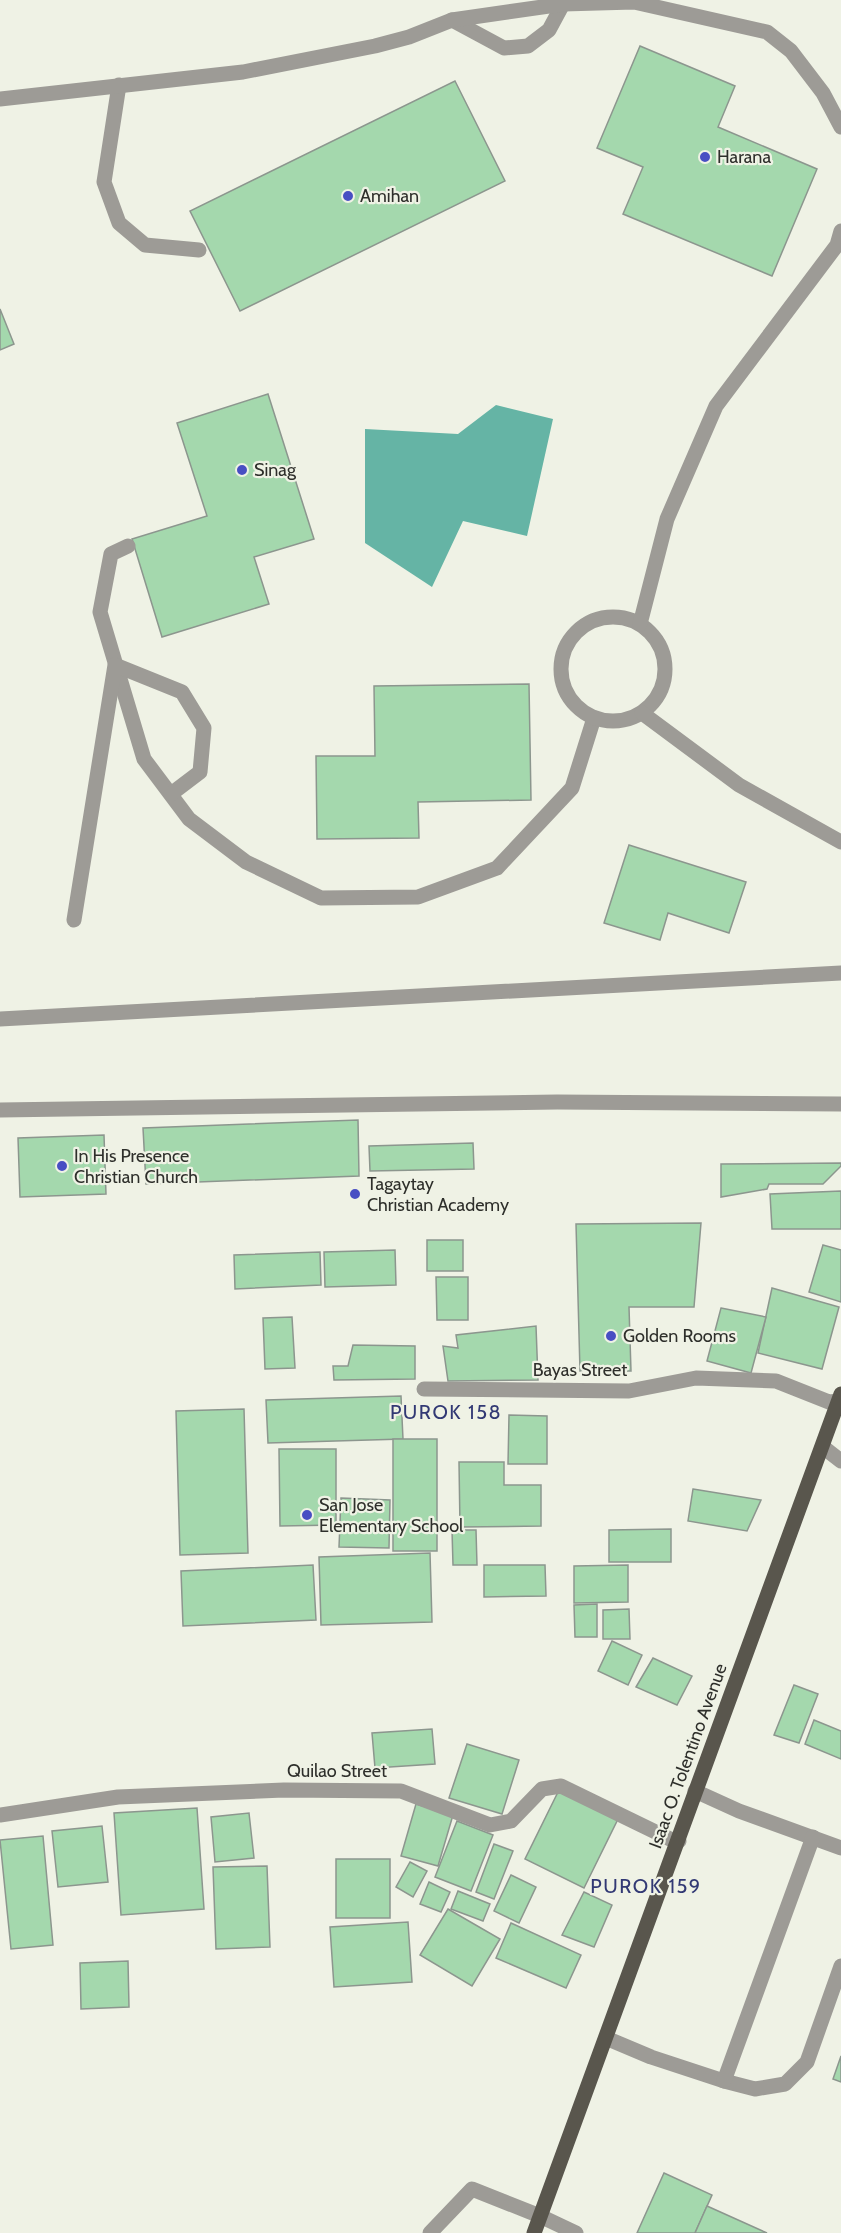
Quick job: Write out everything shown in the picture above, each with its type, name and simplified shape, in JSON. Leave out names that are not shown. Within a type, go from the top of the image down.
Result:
[{"type":"main road","name":"Isaac O. Tolentino Avenue","points":[[534,2233],[840,1397]]},
{"type":"street","points":[[0,99],[254,70],[375,46],[452,20],[563,4],[634,2],[767,32],[797,59],[823,93],[841,127]]},
{"type":"street","points":[[452,20],[504,48],[528,46],[549,30],[563,4]]},
{"type":"street","points":[[118,85],[112,140],[104,182],[118,224],[145,245],[199,250]]},
{"type":"street","points":[[640,624],[667,519],[716,406],[837,245],[841,231]]},
{"type":"street","points":[[128,546],[111,554],[100,612],[144,759],[189,819],[246,862],[321,898],[418,897],[497,868],[572,788],[594,718]]},
{"type":"street","points":[[606,617],[623,618],[640,624],[653,635],[662,650],[666,667],[663,685],[656,701],[642,713],[627,720],[610,721],[594,718],[579,709],[568,696],[562,680],[561,663],[566,647],[576,632],[590,622],[606,617]]},
{"type":"street","points":[[115,665],[182,692],[204,728],[200,772],[171,794]]},
{"type":"street","points":[[74,920],[115,665]]},
{"type":"street","points":[[642,713],[739,785],[841,842]]},
{"type":"street","points":[[0,1019],[841,973]]},
{"type":"street","points":[[0,1110],[557,1102],[841,1104]]},
{"type":"street","name":"Bayas Street","points":[[424,1389],[629,1391],[696,1378],[776,1381],[830,1402],[840,1397]]},
{"type":"street","points":[[823,1447],[841,1461]]},
{"type":"street","name":"Quilao Street","points":[[0,1815],[118,1797],[284,1790],[401,1791],[490,1825],[511,1821],[542,1789],[561,1786],[670,1839],[679,1841]]},
{"type":"street","points":[[695,1791],[739,1811],[841,1848]]},
{"type":"street","points":[[724,2081],[813,1837]]},
{"type":"street","points":[[606,2037],[651,2057],[724,2081],[755,2089],[785,2084],[807,2062],[841,1966]]},
{"type":"street","points":[[430,2233],[472,2189],[576,2233]]},
{"type":"water","points":[[496,405],[553,419],[527,536],[463,521],[432,587],[365,543],[365,429],[458,434]]},
{"type":"building","name":"Harana","points":[[640,46],[735,86],[718,127],[817,169],[772,276],[623,214],[643,167],[597,148]]},
{"type":"building","name":"Amihan","points":[[455,81],[505,181],[240,311],[190,211]]},
{"type":"building","points":[[0,309],[14,344],[0,350]]},
{"type":"building","name":"Sinag","points":[[268,394],[314,539],[254,557],[269,604],[162,637],[132,539],[207,516],[177,423]]},
{"type":"building","points":[[529,684],[531,800],[418,802],[419,838],[317,839],[316,756],[375,756],[374,686]]},
{"type":"building","points":[[629,845],[746,882],[729,933],[668,913],[660,940],[604,923]]},
{"type":"building","points":[[358,1120],[359,1176],[146,1184],[143,1128]]},
{"type":"building","name":"In His Presence Christian Church","points":[[104,1135],[106,1194],[20,1197],[18,1138]]},
{"type":"building","points":[[473,1143],[474,1169],[370,1171],[369,1146]]},
{"type":"building","points":[[841,1163],[841,1166],[823,1184],[769,1184],[767,1189],[721,1197],[721,1164]]},
{"type":"building","points":[[841,1191],[841,1229],[772,1229],[770,1194]]},
{"type":"building","points":[[701,1223],[694,1307],[629,1307],[631,1371],[580,1371],[576,1224]]},
{"type":"building","points":[[427,1240],[463,1240],[463,1271],[427,1271]]},
{"type":"building","points":[[823,1245],[841,1250],[841,1302],[809,1292]]},
{"type":"building","points":[[395,1250],[396,1285],[325,1287],[324,1252]]},
{"type":"building","points":[[320,1252],[321,1285],[235,1289],[234,1255]]},
{"type":"building","points":[[436,1277],[468,1277],[468,1320],[437,1320]]},
{"type":"building","points":[[772,1288],[839,1307],[822,1369],[758,1353]]},
{"type":"building","points":[[721,1308],[766,1317],[751,1373],[707,1361]]},
{"type":"building","points":[[292,1317],[295,1368],[265,1369],[263,1318]]},
{"type":"building","points":[[536,1326],[538,1380],[448,1381],[443,1346],[458,1348],[456,1335]]},
{"type":"building","points":[[353,1345],[415,1346],[415,1379],[334,1380],[333,1366],[348,1366]]},
{"type":"building","points":[[401,1396],[403,1439],[268,1443],[266,1400]]},
{"type":"building","points":[[244,1409],[248,1553],[180,1555],[176,1411]]},
{"type":"building","points":[[509,1415],[547,1416],[547,1464],[508,1464]]},
{"type":"building","points":[[393,1439],[437,1439],[437,1551],[393,1551]]},
{"type":"building","points":[[279,1449],[336,1449],[336,1525],[280,1526]]},
{"type":"building","points":[[459,1462],[504,1462],[504,1485],[541,1485],[541,1526],[460,1527]]},
{"type":"building","points":[[693,1489],[761,1500],[747,1531],[688,1521]]},
{"type":"building","points":[[341,1498],[390,1500],[389,1548],[339,1547]]},
{"type":"building","points":[[671,1529],[671,1562],[609,1562],[609,1530]]},
{"type":"building","points":[[452,1530],[476,1530],[477,1565],[453,1565]]},
{"type":"building","points":[[430,1553],[432,1622],[321,1625],[319,1557]]},
{"type":"building","points":[[313,1565],[316,1620],[183,1626],[181,1571]]},
{"type":"building","points":[[484,1565],[545,1565],[546,1596],[484,1597]]},
{"type":"building","points":[[628,1565],[628,1602],[574,1603],[574,1566]]},
{"type":"building","points":[[597,1604],[597,1637],[575,1637],[574,1605]]},
{"type":"building","points":[[629,1609],[630,1639],[603,1639],[603,1610]]},
{"type":"building","points":[[612,1641],[642,1655],[628,1685],[598,1671]]},
{"type":"building","points":[[653,1658],[692,1676],[677,1705],[636,1687]]},
{"type":"building","points":[[794,1685],[818,1694],[799,1743],[774,1735]]},
{"type":"building","points":[[814,1720],[841,1731],[841,1759],[805,1744]]},
{"type":"building","points":[[432,1729],[435,1764],[375,1768],[372,1733]]},
{"type":"building","points":[[467,1744],[519,1760],[502,1814],[449,1798]]},
{"type":"building","points":[[560,1788],[619,1817],[584,1888],[525,1859]]},
{"type":"building","points":[[416,1804],[453,1815],[438,1866],[401,1856]]},
{"type":"building","points":[[197,1808],[204,1909],[121,1915],[114,1813]]},
{"type":"building","points":[[249,1813],[254,1858],[215,1862],[211,1817]]},
{"type":"building","points":[[457,1821],[493,1835],[471,1891],[435,1877]]},
{"type":"building","points":[[102,1826],[108,1882],[58,1887],[52,1831]]},
{"type":"building","points":[[43,1836],[53,1945],[11,1949],[0,1840]]},
{"type":"building","points":[[494,1844],[513,1851],[494,1899],[476,1892]]},
{"type":"building","points":[[336,1859],[390,1859],[390,1918],[336,1918]]},
{"type":"building","points":[[410,1862],[427,1871],[413,1897],[396,1887]]},
{"type":"building","points":[[267,1866],[270,1947],[216,1949],[213,1867]]},
{"type":"building","points":[[511,1875],[536,1887],[519,1923],[494,1911]]},
{"type":"building","points":[[429,1882],[450,1892],[441,1912],[420,1904]]},
{"type":"building","points":[[458,1891],[490,1904],[483,1921],[451,1909]]},
{"type":"building","points":[[584,1892],[612,1905],[594,1947],[562,1935]]},
{"type":"building","points":[[448,1909],[500,1939],[472,1986],[420,1955]]},
{"type":"building","points":[[408,1922],[412,1982],[334,1987],[330,1927]]},
{"type":"building","points":[[511,1923],[581,1955],[566,1988],[496,1958]]},
{"type":"building","points":[[128,1961],[129,2007],[81,2009],[80,1963]]},
{"type":"building","points":[[841,2056],[841,2082],[833,2079]]},
{"type":"building","points":[[664,2173],[712,2195],[695,2233],[637,2233]]},
{"type":"building","points":[[707,2206],[767,2233],[695,2233]]},
{"type":"place","name":"Harana","points":[[705,157]]},
{"type":"place","name":"Amihan","points":[[348,196]]},
{"type":"place","name":"Sinag","points":[[242,470]]},
{"type":"place","name":"In His Presence Christian Church","points":[[62,1166]]},
{"type":"place","name":"Tagaytay Christian Academy","points":[[355,1194]]},
{"type":"place","name":"Golden Rooms","points":[[611,1336]]},
{"type":"place","name":"San Jose Elementary School","points":[[307,1515]]},
{"type":"district","name":"PUROK 158","points":[[446,1412]]},
{"type":"district","name":"PUROK 159","points":[[646,1886]]}]
